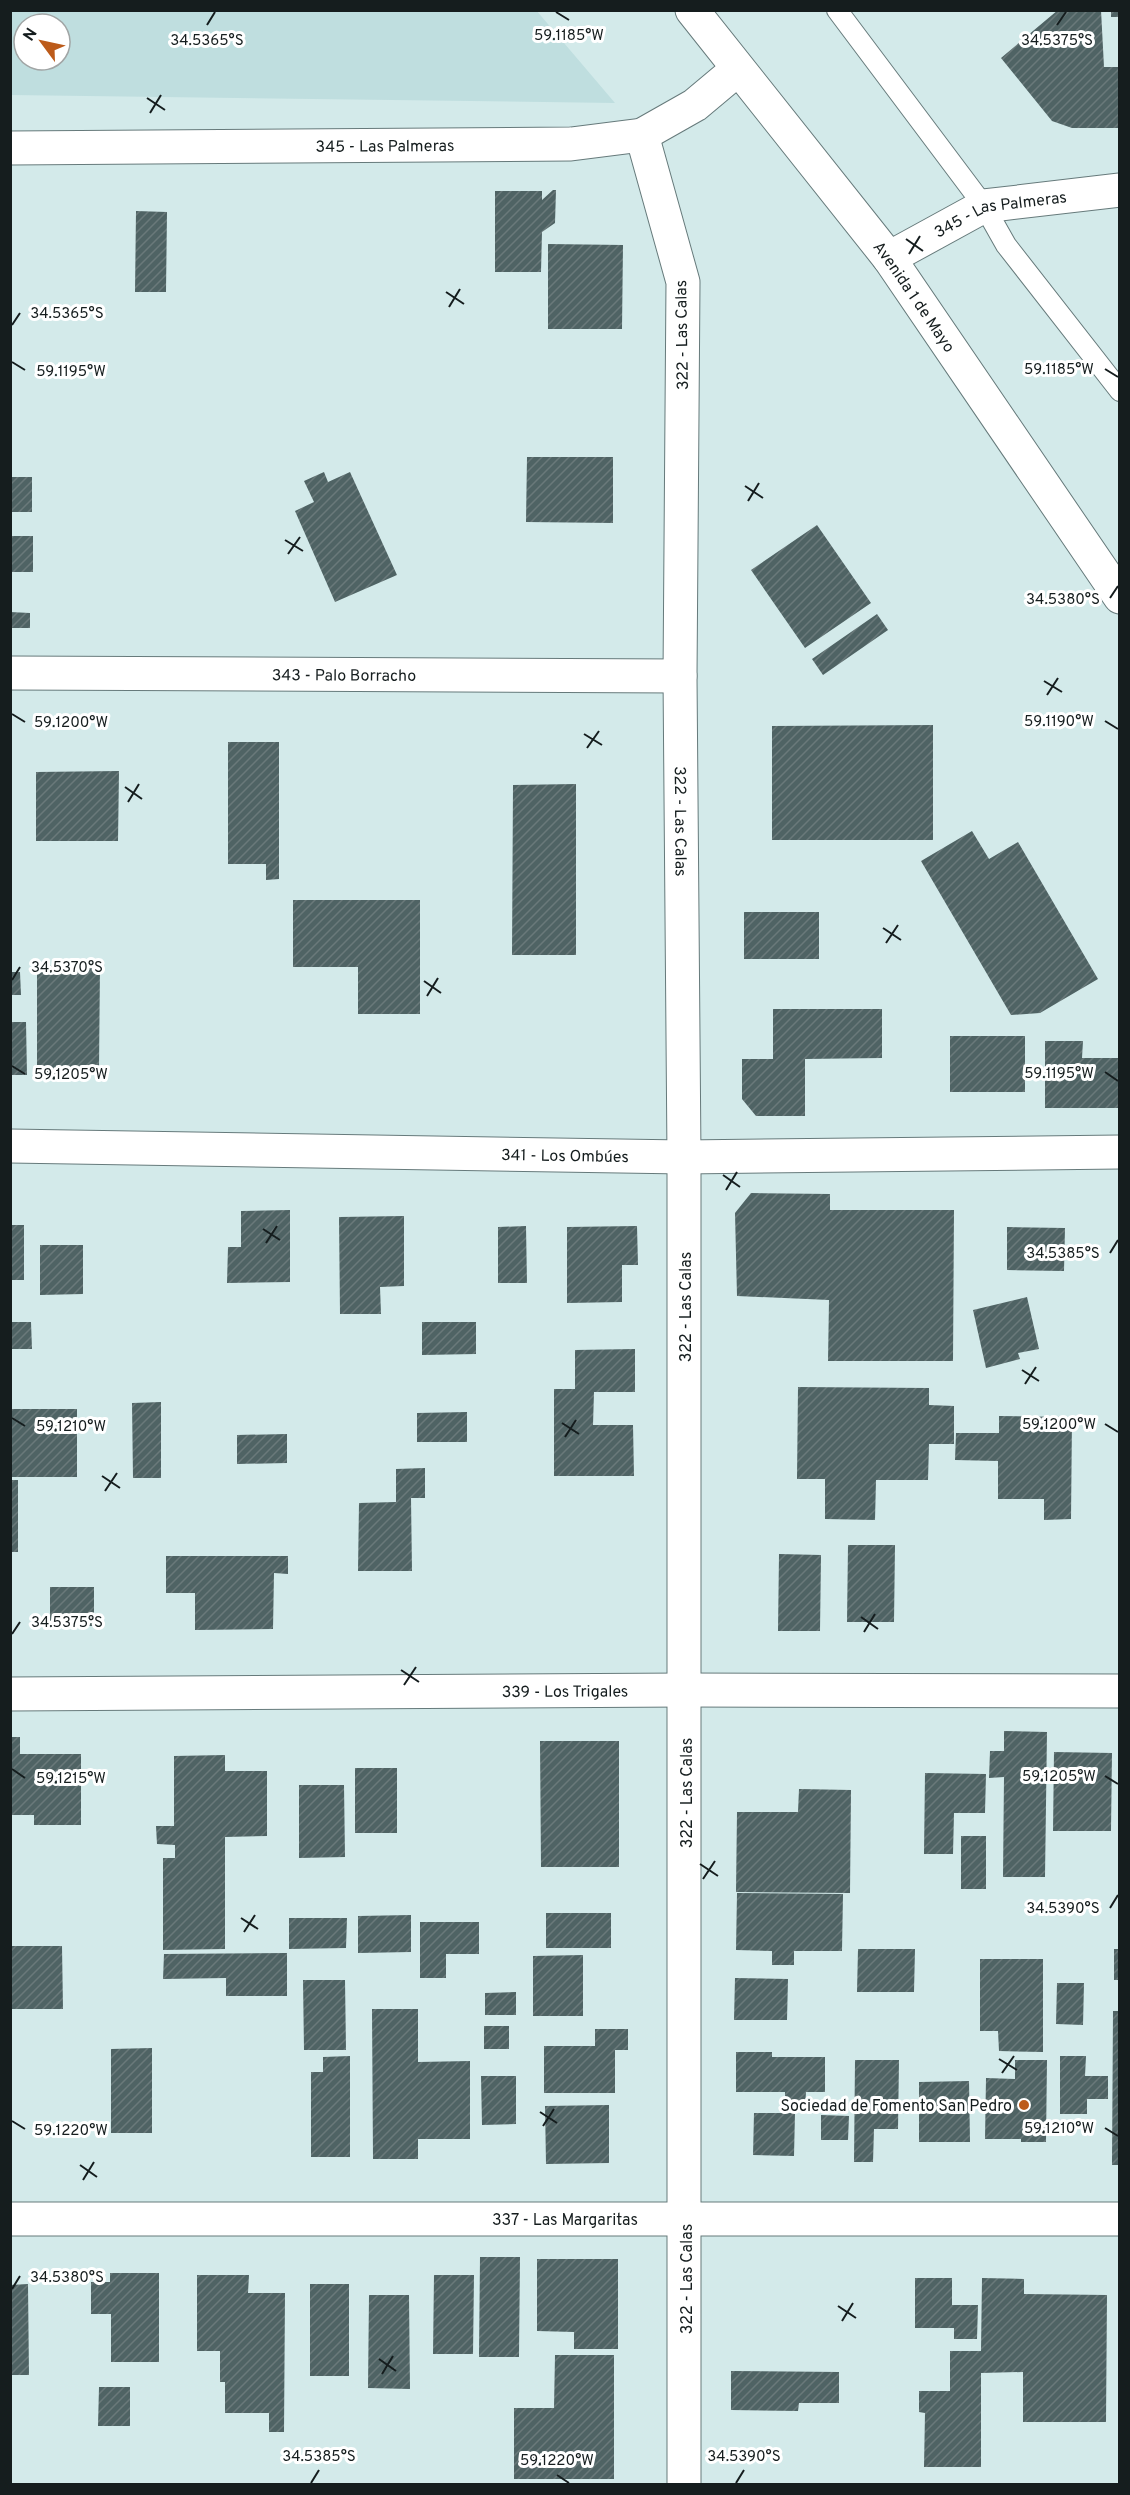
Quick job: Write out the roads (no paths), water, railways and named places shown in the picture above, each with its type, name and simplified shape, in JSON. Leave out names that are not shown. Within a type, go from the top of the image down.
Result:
[{"type":"street","name":"Avenida 1 de Mayo","points":[[692,10],[889,258],[1119,597]]},
{"type":"street","name":"345 - Las Palmeras","points":[[10,148],[571,144],[642,135],[695,105],[738,69]]},
{"type":"street","name":"322 - Las Calas","points":[[642,135],[683,282],[680,676],[686,1690],[684,2484]]},
{"type":"street","name":"345 - Las Palmeras","points":[[889,258],[984,206],[1119,190]]},
{"type":"street","name":"343 - Palo Borracho","points":[[10,673],[680,676]]},
{"type":"street","name":"341 - Los Ombúes","points":[[10,1146],[684,1157],[1119,1152]]},
{"type":"street","name":"339 - Los Trigales","points":[[10,1694],[686,1690],[1119,1691]]},
{"type":"street","name":"337 - Las Margaritas","points":[[10,2219],[1119,2219]]},
{"type":"lane","points":[[837,10],[984,206],[1006,245],[1119,391]]},
{"type":"place","name":"Sociedad de Fomento San Pedro","points":[[1024,2105]]}]
